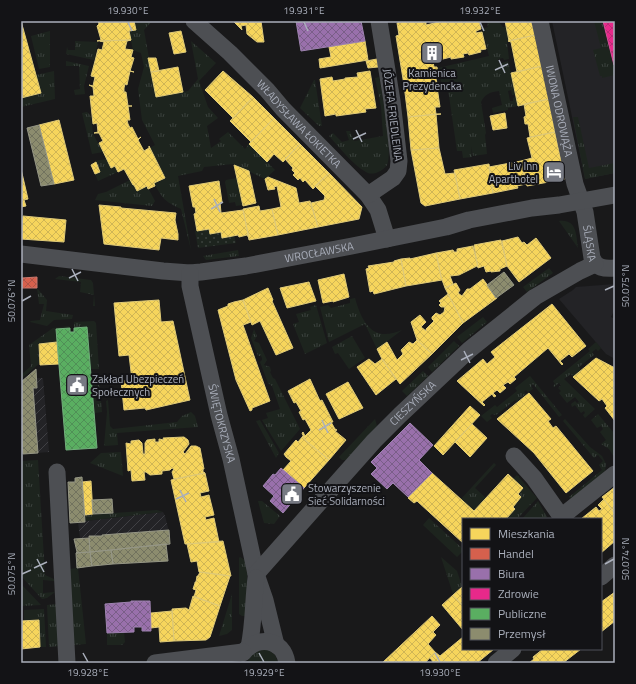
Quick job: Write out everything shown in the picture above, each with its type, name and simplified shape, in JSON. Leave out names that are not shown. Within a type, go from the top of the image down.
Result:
[{"type":"street","name":"WŁADYSŁAWA ŁOKIETKA","points":[[194,21],[267,90],[283,110],[368,195],[378,210],[387,239]]},
{"type":"street","name":"JÓZEFA FRIEDLEINA","points":[[368,195],[393,178],[398,171],[399,166],[395,121],[379,21]]},
{"type":"street","name":"IWONA ODROWĄŻA","points":[[540,21],[556,90],[561,124],[565,133],[575,184],[581,201]]},
{"type":"street","name":"WROCŁAWSKA","points":[[21,254],[190,273],[246,266],[446,227],[469,220],[509,212],[581,201],[615,194]]},
{"type":"street","name":"ŚLĄSKA","points":[[581,201],[585,212],[591,253],[595,264],[606,269],[615,268]]},
{"type":"street","name":"CIESZYŃSKA","points":[[256,574],[374,441],[447,370],[483,338],[530,300],[595,264]]},
{"type":"street","name":"ŚWIĘTOKRZYSKA","points":[[190,273],[190,286],[194,306],[217,409],[245,519],[256,574],[265,600],[276,645],[284,653],[287,662]]},
{"type":"street","points":[[514,456],[534,478],[562,518],[615,474]]},
{"type":"street","points":[[57,472],[67,663]]},
{"type":"street","points":[[602,576],[615,565]]},
{"type":"street","name":"ŚWIĘTOKRZYSKA","points":[[244,654],[252,632],[253,600],[256,574]]},
{"type":"street","points":[[155,663],[244,654],[260,642],[268,642],[276,645]]},
{"type":"street","points":[[496,663],[512,650]]},
{"type":"shaded area","points":[[552,21],[615,21],[615,173],[585,179]]},
{"type":"shaded area","points":[[615,284],[615,309],[611,317],[615,319],[615,359],[606,354],[559,299],[576,287]]},
{"type":"shaded area","points":[[36,369],[37,378],[43,378],[49,452],[23,454],[21,430],[21,382]]},
{"type":"shaded area","points":[[163,512],[169,532],[80,538],[78,522]]},
{"type":"green space","points":[[134,21],[152,21],[144,30],[156,97],[188,91],[198,79],[191,41],[216,63],[199,81],[208,107],[218,118],[207,126],[211,148],[221,141],[219,139],[228,132],[245,149],[249,144],[275,170],[265,179],[233,164],[204,167],[202,171],[178,176],[191,250],[181,209],[164,199],[154,183],[165,177],[150,148],[155,145],[142,120],[138,89],[144,67],[141,53],[133,50],[129,31],[136,29]]},
{"type":"green space","points":[[487,21],[498,21],[503,27],[506,27],[509,41],[507,42],[509,59],[498,59],[499,64],[508,61],[516,95],[512,95],[511,90],[508,91],[510,101],[513,101],[513,98],[516,97],[518,106],[493,113],[492,108],[502,105],[499,91],[486,95],[481,102],[486,133],[487,154],[473,156],[471,146],[472,157],[463,158],[462,151],[457,151],[447,82],[441,82],[438,68],[489,56],[482,29],[488,27]]},
{"type":"green space","points":[[594,21],[603,21],[615,65],[615,75],[602,78],[602,76],[600,76],[593,50],[601,48]]},
{"type":"green space","points":[[50,31],[50,67],[39,69],[31,36]]},
{"type":"green space","points":[[75,41],[98,42],[94,60],[66,54],[67,47],[68,50],[75,50]]},
{"type":"green space","points":[[66,61],[89,66],[84,86],[85,94],[75,95],[74,90],[80,89],[79,66],[66,66]]},
{"type":"green space","points":[[54,71],[55,99],[21,107],[21,98],[41,93],[36,75]]},
{"type":"green space","points":[[379,77],[388,136],[389,158],[387,165],[383,169],[376,173],[370,173],[356,165],[346,156],[329,136],[333,133],[342,142],[349,140],[346,131],[350,131],[354,141],[383,136],[381,107],[375,78]]},
{"type":"green space","points":[[314,80],[322,126],[319,126],[300,108]]},
{"type":"green space","points":[[87,112],[91,116],[93,134],[103,152],[92,154],[82,113]]},
{"type":"green space","points":[[573,117],[578,117],[589,168],[615,163],[615,173],[585,179]]},
{"type":"green space","points":[[107,159],[111,168],[115,166],[118,172],[98,181],[95,174],[100,171],[95,161]]},
{"type":"green space","points":[[237,178],[242,205],[236,206],[235,202],[229,203],[225,182],[226,180]]},
{"type":"green space","points":[[130,180],[137,191],[147,186],[155,201],[152,206],[95,200],[98,194],[106,192]]},
{"type":"green space","points":[[559,221],[565,221],[572,225],[576,233],[578,248]]},
{"type":"green space","points":[[209,229],[210,234],[221,232],[234,235],[236,243],[198,248],[195,231]]},
{"type":"green space","points":[[238,250],[239,256],[206,260],[203,256]]},
{"type":"green space","points":[[549,268],[553,273],[527,292],[523,287]]},
{"type":"green space","points":[[59,276],[91,280],[93,283],[95,306],[93,306],[94,295],[80,292],[81,282],[55,279]]},
{"type":"green space","points":[[37,288],[47,300],[46,311],[73,315],[72,319],[54,320],[47,326],[30,322],[40,320],[44,304],[39,304]]},
{"type":"green space","points":[[355,298],[365,323],[370,328],[383,334],[402,330],[377,349],[365,324],[329,342],[320,307],[328,305],[331,308],[350,303],[350,299]]},
{"type":"green space","points":[[316,305],[327,343],[305,354],[293,324],[299,322],[296,314],[311,310],[310,307]]},
{"type":"green space","points":[[483,317],[487,322],[462,343],[457,337]]},
{"type":"green space","points":[[94,321],[96,323],[99,369],[91,369],[87,327],[74,328],[74,322]]},
{"type":"green space","points":[[69,326],[70,328],[56,329],[57,342],[39,344],[40,363],[21,379],[21,375],[31,366],[29,345],[53,328]]},
{"type":"green space","points":[[254,329],[257,336],[254,341],[259,343],[267,360],[264,365],[270,367],[270,372],[300,429],[281,451],[262,420],[268,418],[266,413],[280,409],[272,386],[268,383],[260,362],[262,358],[261,356],[258,356],[251,338]]},
{"type":"green space","points":[[352,336],[365,358],[349,369],[338,353],[335,354],[332,347]]},
{"type":"green space","points":[[454,341],[459,346],[432,372],[428,367]]},
{"type":"green space","points":[[596,342],[601,348],[598,351],[596,349],[592,352],[594,355],[579,367],[581,370],[573,377],[571,374],[564,379],[595,409],[585,418],[583,415],[585,413],[584,411],[581,413],[575,405],[572,407],[571,404],[575,401],[577,403],[579,402],[575,397],[567,403],[559,393],[561,391],[558,388],[561,385],[559,383],[554,387],[553,386],[555,384],[553,381],[590,351],[588,349]]},
{"type":"green space","points":[[423,371],[428,376],[407,396],[402,391]]},
{"type":"green space","points":[[530,376],[562,415],[559,417],[533,384],[531,386],[533,389],[528,392],[526,390],[524,392],[526,394],[517,401],[515,400],[496,415],[492,414],[490,416],[492,418],[487,422],[481,416],[495,405],[497,407],[517,391],[515,388]]},
{"type":"green space","points":[[92,378],[100,378],[100,380],[95,381],[95,384],[99,384],[100,388],[95,389],[96,401],[101,401],[102,412],[95,413]]},
{"type":"green space","points":[[108,400],[110,426],[113,429],[177,422],[182,416],[191,412],[195,416],[198,427],[117,433],[118,445],[104,446],[107,412],[106,401]]},
{"type":"green space","points":[[598,414],[614,433],[614,457],[609,449],[601,444],[606,440],[600,432],[603,429],[601,426],[597,428],[591,420]]},
{"type":"green space","points":[[375,419],[377,426],[346,460],[342,460],[339,457]]},
{"type":"green space","points":[[565,419],[590,447],[602,456],[606,464],[605,471],[571,499],[569,497],[602,470],[599,465],[603,461],[598,455],[594,458],[563,421]]},
{"type":"green space","points":[[260,420],[279,453],[276,458],[256,421]]},
{"type":"green space","points":[[121,452],[123,476],[90,463],[101,453]]},
{"type":"green space","points":[[38,460],[45,575],[54,579],[54,581],[43,580],[43,593],[55,592],[47,598],[42,599],[21,576],[21,461]]},
{"type":"green space","points":[[494,463],[496,465],[475,488],[486,498],[474,511],[461,499]]},
{"type":"green space","points":[[517,475],[537,498],[518,518],[507,518],[515,509],[513,507],[521,497],[518,494],[523,488],[513,479]]},
{"type":"green space","points":[[258,501],[262,501],[280,516],[274,524],[264,523]]},
{"type":"green space","points":[[538,501],[547,517],[546,518],[523,518]]},
{"type":"green space","points":[[157,510],[163,512],[85,521],[85,515]]},
{"type":"green space","points":[[429,518],[462,548],[462,552],[457,557],[423,525]]},
{"type":"green space","points":[[240,557],[245,560],[247,572],[247,616],[242,616],[239,614]]},
{"type":"green space","points":[[441,557],[457,571],[462,586],[453,594]]},
{"type":"green space","points":[[78,568],[86,644],[73,645],[69,569]]},
{"type":"green space","points":[[21,584],[41,605],[21,606]]},
{"type":"green space","points":[[232,594],[232,630],[227,634],[219,636]]},
{"type":"green space","points":[[58,604],[60,646],[49,647],[47,605]]},
{"type":"green space","points":[[44,609],[46,647],[40,647],[39,621],[24,621],[24,610]]},
{"type":"green space","points":[[124,632],[125,642],[122,645],[107,645],[107,633]]},
{"type":"green space","points":[[268,649],[275,655],[278,663],[248,663],[249,658],[256,650]]},
{"type":"building: Mieszkania","points":[[21,21],[41,93],[21,98]]},
{"type":"building: Mieszkania","points":[[98,21],[134,21],[136,30],[129,31],[131,40],[97,41],[101,40],[97,26],[99,24]]},
{"type":"building: Mieszkania","points":[[233,21],[261,21],[264,42],[257,42],[247,34],[246,25],[241,26],[242,30]]},
{"type":"building: Mieszkania","name":"Kamienica Prezydencka","points":[[404,21],[426,21],[426,25],[443,21],[479,21],[481,29],[476,31],[476,33],[482,32],[486,49],[469,55],[468,53],[463,54],[464,57],[451,59],[451,57],[439,60],[438,55],[432,56],[434,67],[437,67],[438,74],[435,75],[437,83],[404,85],[396,36],[399,35],[397,23]]},
{"type":"building: Mieszkania","points":[[505,21],[531,21],[535,35],[509,41]]},
{"type":"building: Mieszkania","points":[[181,31],[186,52],[174,54],[169,33]]},
{"type":"building: Mieszkania","points":[[535,35],[542,66],[517,72],[511,42],[508,41]]},
{"type":"building: Mieszkania","points":[[131,40],[127,41],[125,49],[133,50],[131,57],[134,58],[127,85],[125,84],[124,88],[124,92],[126,92],[130,120],[127,120],[130,128],[132,127],[138,139],[141,137],[138,140],[144,151],[149,148],[149,146],[165,178],[154,183],[155,186],[148,189],[147,186],[137,191],[124,169],[118,172],[115,166],[111,168],[99,143],[103,141],[99,133],[94,133],[98,132],[97,123],[93,124],[90,96],[94,96],[93,87],[89,85],[93,86],[95,77],[91,76],[98,49],[102,50],[104,42],[100,41]]},
{"type":"building: Mieszkania","points":[[365,41],[368,60],[320,68],[319,59],[331,57],[329,47]]},
{"type":"building: Mieszkania","points":[[148,58],[156,58],[159,71],[151,72]]},
{"type":"building: Mieszkania","points":[[377,59],[378,67],[368,68],[366,61]]},
{"type":"building: Mieszkania","points":[[542,66],[549,99],[518,106],[511,73]]},
{"type":"building: Mieszkania","points":[[178,67],[183,92],[156,97],[151,72]]},
{"type":"building: Mieszkania","points":[[223,71],[253,97],[233,118],[205,90]]},
{"type":"building: Mieszkania","points":[[370,71],[376,108],[365,109],[366,112],[325,116],[320,79],[332,77],[333,81],[358,77],[357,73]]},
{"type":"building: Mieszkania","points":[[436,82],[434,87],[437,87],[440,107],[435,107],[436,114],[441,114],[408,117],[404,85]]},
{"type":"building: Mieszkania","points":[[253,97],[274,118],[251,142],[230,121]]},
{"type":"building: Mieszkania","points":[[549,99],[555,132],[530,137],[528,124],[525,124],[524,117],[526,116],[524,104]]},
{"type":"building: Mieszkania","points":[[505,113],[507,128],[493,130],[490,116]]},
{"type":"building: Mieszkania","points":[[436,114],[439,148],[411,150],[408,117]]},
{"type":"building: Mieszkania","points":[[274,118],[300,144],[283,162],[274,154],[267,162],[249,144]]},
{"type":"building: Mieszkania","points":[[59,120],[74,180],[54,184],[39,125]]},
{"type":"building: Mieszkania","points":[[555,132],[565,179],[527,186],[521,161],[532,158],[527,138]]},
{"type":"building: Mieszkania","points":[[300,144],[329,173],[313,189],[305,180],[303,182],[300,178],[298,180],[293,175],[295,173],[292,170],[293,168],[285,159]]},
{"type":"building: Mieszkania","points":[[439,148],[445,174],[455,173],[460,199],[425,206],[421,203],[411,150]]},
{"type":"building: Mieszkania","points":[[521,161],[526,184],[517,186],[518,188],[493,193],[489,167]]},
{"type":"building: Mieszkania","points":[[96,162],[100,172],[95,174],[91,165]]},
{"type":"building: Mieszkania","points":[[489,164],[493,193],[460,199],[454,170]]},
{"type":"building: Mieszkania","points":[[234,165],[249,171],[256,203],[243,206]]},
{"type":"building: Mieszkania","points":[[21,169],[28,199],[24,200],[26,206],[21,207]]},
{"type":"building: Mieszkania","points":[[329,173],[362,207],[359,219],[318,227],[311,203],[324,200],[325,196],[315,186]]},
{"type":"building: Mieszkania","points":[[268,177],[296,188],[299,203],[310,201],[318,227],[278,235],[272,209],[281,207],[277,186],[274,187],[275,189],[268,190],[265,179]]},
{"type":"building: Mieszkania","points":[[219,181],[222,202],[220,202],[221,213],[243,210],[249,238],[247,235],[239,237],[238,235],[222,238],[221,232],[210,234],[209,229],[197,231],[194,214],[196,213],[195,207],[193,207],[189,186]]},
{"type":"building: Mieszkania","points":[[99,205],[176,213],[175,220],[178,240],[161,238],[159,250],[104,244]]},
{"type":"building: Mieszkania","points":[[259,206],[260,211],[272,209],[278,235],[249,240],[243,209]]},
{"type":"building: Mieszkania","points":[[23,216],[66,220],[64,242],[21,239]]},
{"type":"building: Mieszkania","points":[[518,237],[522,243],[524,242],[527,245],[536,238],[551,258],[519,282],[507,266],[502,241]]},
{"type":"building: Mieszkania","points":[[501,240],[507,266],[500,269],[500,271],[491,272],[486,272],[484,266],[478,268],[474,245]]},
{"type":"building: Mieszkania","points":[[473,246],[478,267],[477,266],[459,275],[450,276],[453,284],[445,288],[436,253],[453,250],[454,252],[457,252],[457,249]]},
{"type":"building: Mieszkania","points":[[436,253],[442,280],[406,286],[401,259],[410,259]]},
{"type":"building: Mieszkania","points":[[401,259],[406,286],[374,294],[373,291],[370,292],[366,269],[369,268],[368,266],[394,262]]},
{"type":"building: Mieszkania","points":[[344,274],[349,297],[333,302],[323,303],[318,280]]},
{"type":"building: Mieszkania","points":[[483,279],[497,298],[463,323],[445,288],[456,283],[460,290],[458,293],[462,296],[467,289],[470,289]]},
{"type":"building: Mieszkania","points":[[309,282],[316,301],[287,308],[280,288]]},
{"type":"building: Mieszkania","points":[[268,288],[273,300],[272,301],[293,348],[276,355],[260,321],[252,325],[243,300]]},
{"type":"building: Mieszkania","points":[[448,294],[463,323],[432,354],[417,340],[411,322],[420,315],[426,322],[421,327],[426,331],[426,329],[434,321],[432,317],[436,313],[440,315],[444,312],[445,307],[441,307],[439,305],[441,303],[439,301]]},
{"type":"building: Mieszkania","points":[[159,300],[161,322],[173,321],[190,400],[146,410],[145,408],[124,410],[121,381],[132,380],[129,355],[119,356],[114,303]]},
{"type":"building: Mieszkania","points":[[243,300],[251,322],[243,325],[270,401],[252,408],[250,411],[236,380],[218,310],[228,306],[228,304]]},
{"type":"building: Mieszkania","points":[[552,304],[586,346],[572,357],[569,354],[560,361],[563,364],[562,365],[548,348],[514,377],[516,379],[510,384],[508,382],[503,385],[506,388],[500,393],[497,390],[493,393],[496,396],[494,397],[492,394],[482,402],[485,405],[484,406],[457,381],[483,359],[487,364],[495,357],[491,352]]},
{"type":"building: Mieszkania","points":[[417,340],[432,354],[400,384],[382,359],[377,349],[387,342],[397,360],[403,354],[401,350],[409,342],[413,344]]},
{"type":"building: Mieszkania","points":[[57,342],[59,364],[40,365],[39,344]]},
{"type":"building: Mieszkania","points":[[596,358],[615,368],[615,421],[605,408],[607,406],[602,399],[599,401],[573,377]]},
{"type":"building: Mieszkania","points":[[369,359],[375,364],[382,359],[396,379],[376,395],[357,367]]},
{"type":"building: Mieszkania","points":[[310,379],[320,401],[322,400],[333,422],[331,422],[337,430],[335,431],[346,440],[329,460],[305,440],[302,433],[303,432],[305,436],[311,430],[305,419],[303,420],[299,412],[301,411],[296,402],[294,403],[288,391]]},
{"type":"building: Mieszkania","points":[[348,382],[363,408],[339,419],[326,394]]},
{"type":"building: Mieszkania","points":[[529,393],[551,419],[548,421],[553,428],[556,426],[593,471],[566,493],[534,453],[497,419]]},
{"type":"building: Mieszkania","points":[[470,406],[480,415],[443,455],[434,446]]},
{"type":"building: Mieszkania","points":[[472,424],[487,438],[470,457],[455,442]]},
{"type":"building: Mieszkania","points":[[303,436],[305,440],[329,460],[304,488],[283,470],[291,461],[284,454],[296,440],[298,442]]},
{"type":"building: Mieszkania","points":[[184,437],[188,440],[189,444],[183,452],[185,454],[191,446],[200,448],[204,469],[203,472],[205,473],[174,479],[172,472],[174,469],[172,468],[170,470],[162,471],[162,474],[150,475],[144,472],[145,480],[132,481],[131,470],[128,471],[126,443],[131,444],[131,441],[139,440],[142,443],[143,454],[145,454],[145,443],[147,440],[155,439],[155,442],[159,442],[159,439],[164,440],[163,438]]},
{"type":"building: Mieszkania","points":[[205,473],[209,491],[200,493],[201,497],[209,495],[214,515],[205,517],[206,520],[214,518],[219,542],[185,544],[171,480]]},
{"type":"building: Mieszkania","points":[[432,473],[474,511],[508,474],[523,488],[518,494],[521,497],[513,507],[515,509],[507,518],[462,518],[462,542],[417,501],[414,503],[408,498]]},
{"type":"building: Mieszkania","points":[[91,481],[93,514],[85,515],[82,482]]},
{"type":"building: Mieszkania","points":[[615,487],[615,514],[602,497]]},
{"type":"building: Mieszkania","points":[[604,499],[615,514],[615,541],[602,552],[602,518],[582,518],[596,507],[599,511],[602,509],[598,505]]},
{"type":"building: Mieszkania","points":[[223,541],[231,576],[199,572],[197,561],[191,562],[187,544]]},
{"type":"building: Mieszkania","points":[[200,572],[230,576],[220,606],[194,597],[196,590],[193,589],[197,576]]},
{"type":"building: Mieszkania","points":[[462,587],[462,605],[453,595]]},
{"type":"building: Mieszkania","points":[[615,592],[615,621],[602,631],[602,601]]},
{"type":"building: Mieszkania","points":[[453,595],[462,605],[462,629],[442,605]]},
{"type":"building: Mieszkania","points":[[193,596],[220,606],[210,637],[206,640],[174,641],[172,609],[186,608],[189,610]]},
{"type":"building: Mieszkania","points":[[172,611],[174,641],[160,642],[159,627],[151,628],[151,613]]},
{"type":"building: Mieszkania","points":[[432,616],[440,625],[433,632],[436,635],[428,644],[435,652],[425,663],[382,663]]},
{"type":"building: Mieszkania","points":[[39,620],[40,647],[21,649],[21,621]]},
{"type":"building: Mieszkania","points":[[462,638],[462,650],[493,650],[477,663],[447,663],[440,656]]},
{"type":"building: Mieszkania","points":[[542,650],[580,650],[563,663],[529,663],[534,659],[533,657]]},
{"type":"building: Mieszkania","points":[[435,652],[447,663],[434,663],[430,658]]},
{"type":"building: Handel","points":[[37,277],[37,288],[22,288],[22,278]]},
{"type":"building: Biura","points":[[296,21],[361,21],[365,41],[301,51]]},
{"type":"building: Biura","points":[[410,423],[433,445],[419,460],[432,473],[408,497],[393,483],[387,489],[371,474],[377,468],[371,462]]},
{"type":"building: Biura","points":[[281,468],[304,488],[283,513],[270,501],[274,496],[263,486],[273,474],[275,475]]},
{"type":"building: Biura","points":[[131,601],[150,601],[151,631],[142,631],[142,627],[134,627],[134,632],[107,633],[105,604]]},
{"type":"building: Zdrowie","points":[[603,21],[615,21],[615,65],[614,65]]},
{"type":"building: Publiczne","name":"Zakład Ubezpieczeń Społecznych","points":[[87,327],[97,448],[66,450],[56,329],[70,328],[70,332],[74,332],[74,328]]},
{"type":"building: Przemysł","points":[[39,125],[54,184],[41,186],[27,128]]},
{"type":"building: Przemysł","points":[[504,272],[514,285],[496,298],[487,285]]},
{"type":"building: Przemysł","points":[[36,369],[37,388],[33,388],[38,453],[23,454],[21,430],[21,382]]},
{"type":"building: Przemysł","points":[[82,477],[85,522],[70,523],[68,482],[75,482],[75,478]]},
{"type":"building: Przemysł","points":[[112,499],[113,513],[93,514],[92,500]]},
{"type":"building: Przemysł","points":[[169,530],[170,544],[90,552],[89,536]]},
{"type":"building: Przemysł","points":[[89,538],[90,552],[76,553],[74,539]]},
{"type":"building: Przemysł","points":[[166,544],[168,561],[113,564],[111,550]]},
{"type":"building: Przemysł","points":[[111,550],[113,564],[92,566],[90,552]]},
{"type":"building: Przemysł","points":[[90,552],[92,566],[77,568],[76,553]]},
{"type":"place","name":"Kamienica Prezydencka","points":[[432,53]]},
{"type":"place","name":"Liv Inn Aparthotel","points":[[554,172]]},
{"type":"place","name":"Zakład Ubezpieczeń Społecznych","points":[[77,385]]},
{"type":"place","name":"Stowarzyszenie Sieć Solidarności","points":[[292,494]]}]
